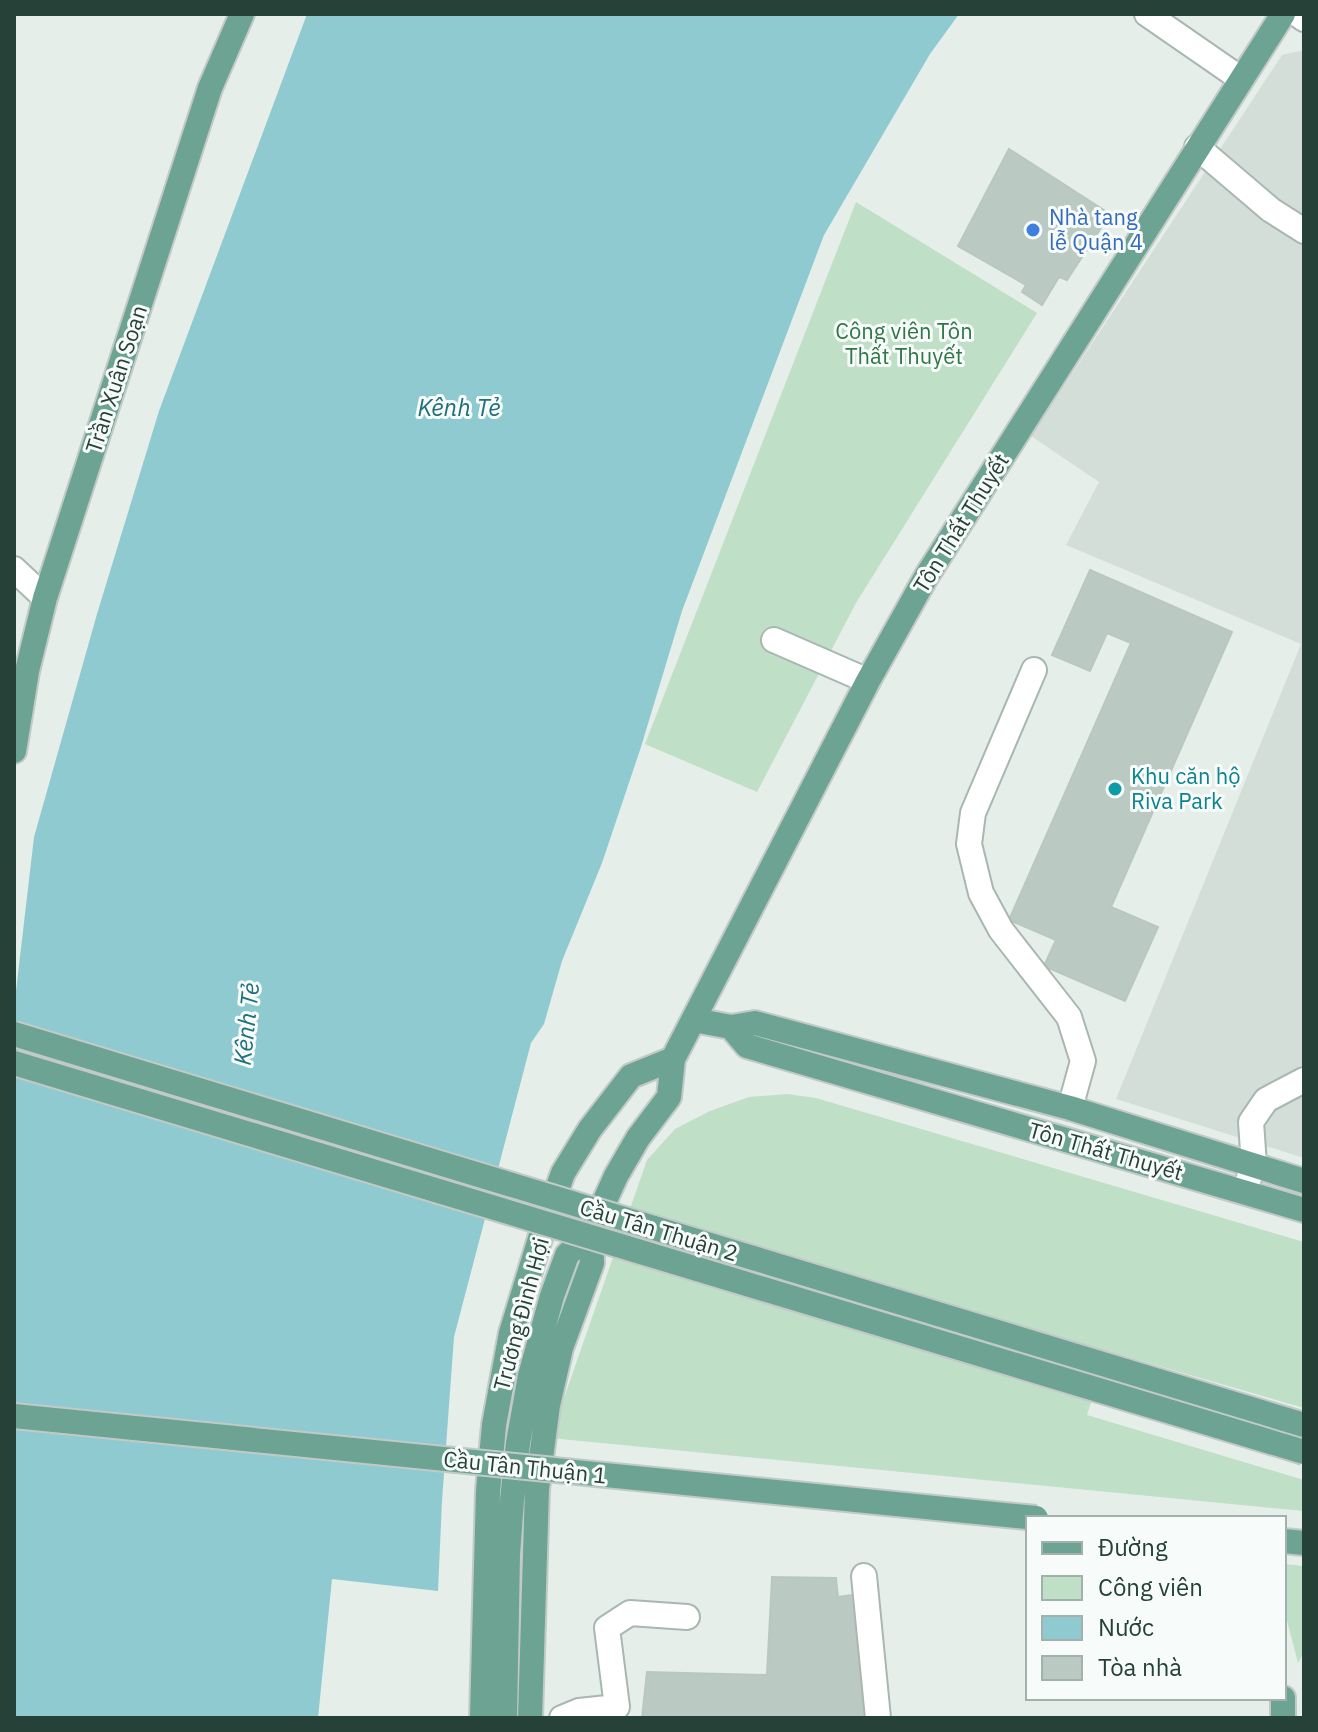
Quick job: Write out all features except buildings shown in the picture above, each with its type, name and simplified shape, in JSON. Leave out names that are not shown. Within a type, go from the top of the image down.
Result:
[{"type":"main road","name":"Trần Xuân Soạn","points":[[14,751],[27,671],[45,598],[206,100],[242,14]]},
{"type":"main road","name":"Tôn Thất Thuyết","points":[[1283,14],[926,577],[868,681],[694,1020],[731,1027],[755,1023],[1070,1108],[1304,1181]]},
{"type":"main road","name":"Trương Đình Hợi","points":[[505,1718],[512,1500],[527,1389],[548,1309],[567,1255],[591,1231],[616,1176],[638,1138],[669,1097],[673,1059],[694,1020]]},
{"type":"main road","name":"Tôn Thất Thuyết","points":[[731,1027],[747,1046],[1304,1210]]},
{"type":"main road","name":"Cầu Tân Thuận 2","points":[[14,1034],[1304,1425]]},
{"type":"main road","name":"Trương Đình Hợi","points":[[482,1718],[489,1478],[504,1362],[522,1295],[563,1173],[590,1129],[631,1076],[673,1059]]},
{"type":"main road","name":"Cầu Tân Thuận 2","points":[[14,1063],[1304,1452]]},
{"type":"main road","name":"Trương Đình Hợi","points":[[530,1718],[537,1489],[548,1405],[561,1348],[592,1263],[591,1231]]},
{"type":"main road","name":"Cầu Tân Thuận 1","points":[[14,1416],[1026,1517]]},
{"type":"main road","points":[[507,1627],[532,1627]]},
{"type":"street","points":[[1147,14],[1241,79]]},
{"type":"street","points":[[1297,14],[1304,19]]},
{"type":"street","points":[[1197,147],[1271,210],[1304,231]]},
{"type":"street","points":[[14,569],[45,598]]},
{"type":"street","points":[[14,597],[45,598]]},
{"type":"street","points":[[774,640],[868,681]]},
{"type":"street","points":[[1034,670],[973,813],[969,844],[981,893],[1001,930],[1069,1017],[1083,1061],[1070,1108]]},
{"type":"street","points":[[1244,1191],[1254,1165],[1251,1122],[1266,1100],[1304,1080]]},
{"type":"street","points":[[864,1576],[878,1718]]},
{"type":"street","points":[[562,1718],[579,1711],[617,1707],[607,1628],[630,1613],[687,1617]]},
{"type":"shaded area","points":[[1304,50],[1304,1158],[1116,1099],[1301,644],[1066,545],[1099,482],[1031,436],[1282,55]]},
{"type":"green space","name":"Công viên Tôn Thất Thuyết","points":[[856,202],[1037,313],[856,603],[757,792],[645,744]]},
{"type":"green space","points":[[787,1094],[816,1098],[1304,1242],[1304,1408],[1107,1351],[1087,1415],[1304,1480],[1304,1511],[550,1438],[647,1160],[675,1129],[710,1111],[749,1097]]},
{"type":"green space","points":[[1286,1564],[1304,1566],[1304,1652],[1298,1663],[1286,1617]]},
{"type":"water","name":"Kênh Tẻ","points":[[307,14],[959,14],[930,54],[824,235],[682,611],[641,747],[602,863],[562,961],[544,1024],[531,1043],[454,1337],[438,1591],[332,1579],[318,1718],[14,1718],[14,1008],[34,837],[159,411]]},
{"type":"place","name":"Nhà tang lễ Quận 4","points":[[1033,230]]},
{"type":"place","name":"Khu căn hộ Riva Park","points":[[1115,789]]}]
